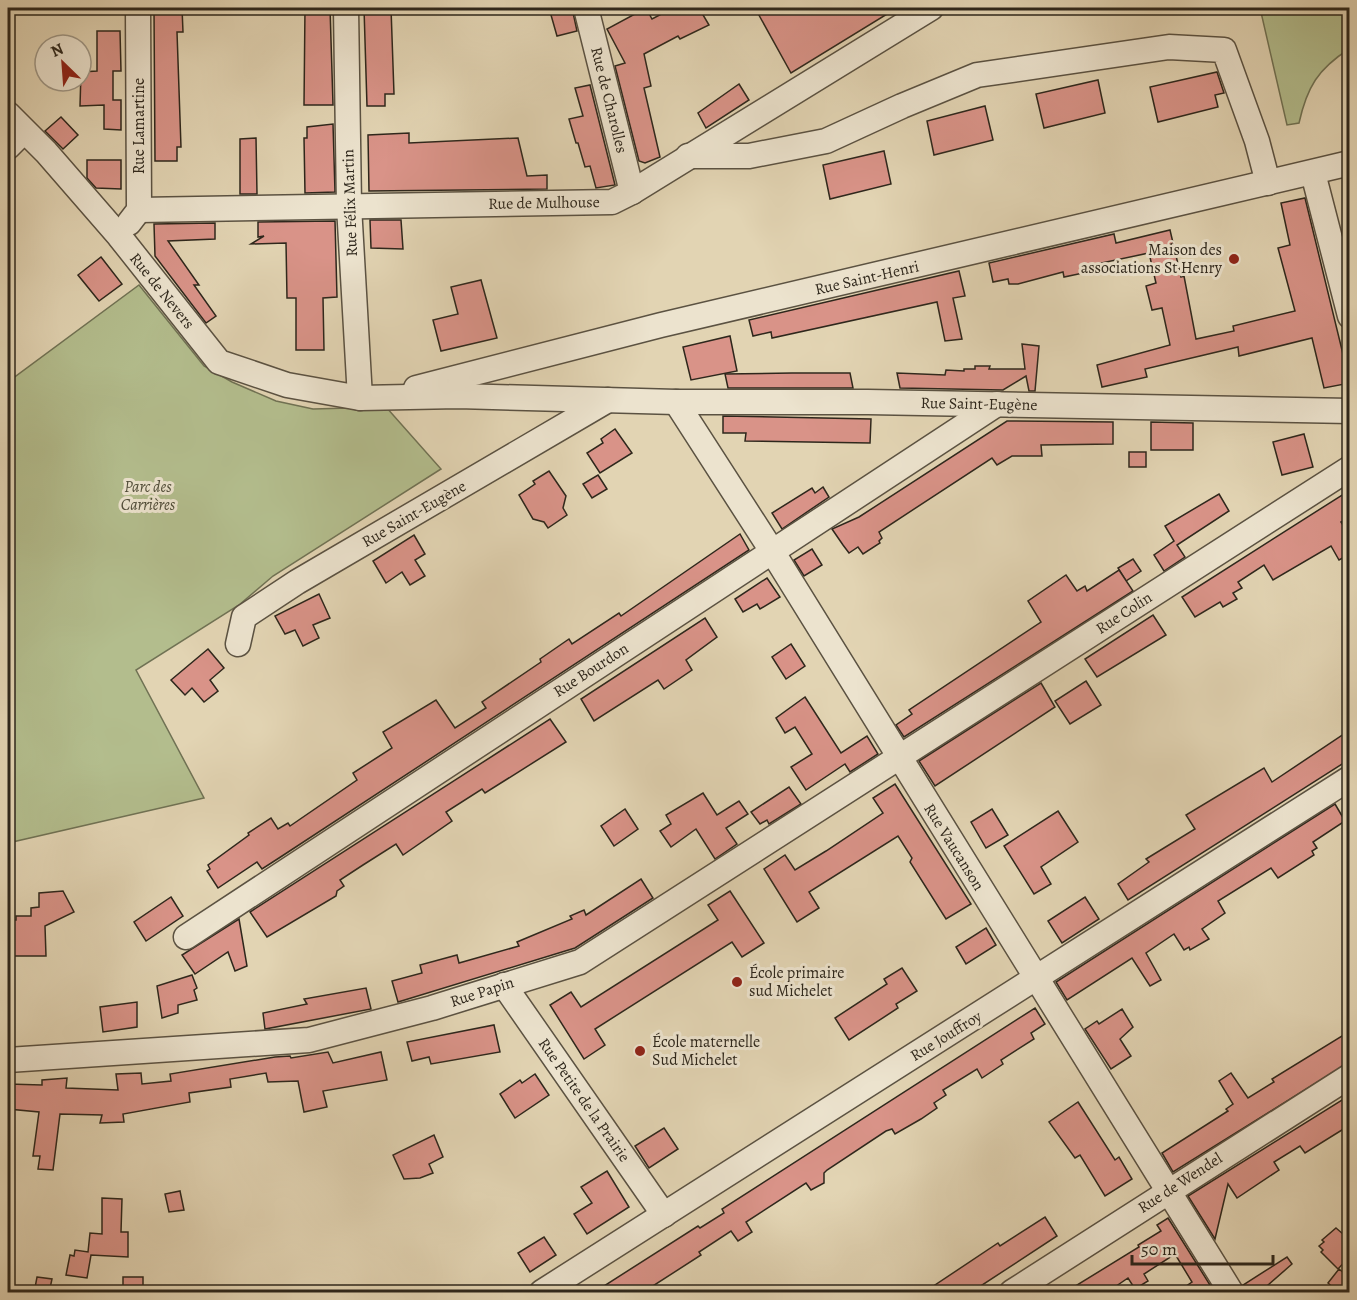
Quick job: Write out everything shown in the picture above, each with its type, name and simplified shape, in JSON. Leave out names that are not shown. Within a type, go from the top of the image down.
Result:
[{"type":"street","name":"Rue Lamartine","points":[[138,8],[139,210]]},
{"type":"street","name":"Rue Félix Martin","points":[[346,8],[349,206],[360,398]]},
{"type":"street","name":"Rue de Mulhouse","points":[[139,210],[612,202],[632,192],[931,8]]},
{"type":"street","name":"Rue de Charolles","points":[[592,10],[632,192]]},
{"type":"street","points":[[688,156],[749,156],[826,141],[977,75],[1169,47],[1224,50],[1257,141],[1268,183]]},
{"type":"street","name":"Rue de Nevers","points":[[13,130],[46,152],[118,236],[219,362],[287,385],[360,398]]},
{"type":"street","name":"Rue Saint-Henri","points":[[386,396],[504,363],[661,325],[1350,163]]},
{"type":"street","points":[[1313,172],[1350,316]]},
{"type":"street","points":[[118,236],[139,210]]},
{"type":"street","name":"Rue Saint-Eugène","points":[[360,398],[386,396],[676,402],[997,404],[1350,411]]},
{"type":"street","name":"Rue Saint-Eugène","points":[[238,644],[244,617],[297,582],[609,400]]},
{"type":"street","name":"Rue Vaucanson","points":[[676,402],[772,551],[1231,1293]]},
{"type":"street","name":"Rue Bourdon","points":[[186,937],[997,404]]},
{"type":"street","name":"Rue Colin","points":[[899,757],[1350,468]]},
{"type":"street","name":"Rue Papin","points":[[8,1060],[309,1040],[432,1008],[580,962],[899,757]]},
{"type":"street","name":"Rue Jouffroy","points":[[542,1293],[1350,778]]},
{"type":"street","name":"Rue Petite de la Prairie","points":[[504,985],[664,1215]]},
{"type":"street","name":"Rue de Wendel","points":[[1012,1293],[1167,1191],[1350,1076]]},
{"type":"green space","points":[[1260,8],[1349,8],[1349,49],[1329,64],[1315,80],[1306,99],[1299,123],[1287,125]]},
{"type":"green space","name":"Parc des Carrières","points":[[139,285],[204,366],[232,382],[276,401],[313,409],[386,407],[441,469],[273,576],[239,605],[136,670],[204,798],[8,843],[8,382]]},
{"type":"building","points":[[154,8],[182,8],[183,32],[177,32],[181,147],[177,147],[177,161],[155,161]]},
{"type":"building","points":[[305,8],[330,8],[333,105],[304,105]]},
{"type":"building","points":[[364,8],[391,8],[394,94],[385,94],[385,106],[367,106]]},
{"type":"building","points":[[549,8],[572,8],[577,31],[557,36]]},
{"type":"building","points":[[646,8],[652,19],[673,8],[699,8],[709,25],[680,39],[678,36],[644,54],[651,86],[644,88],[660,157],[645,163],[639,161],[615,66],[625,63],[607,29]]},
{"type":"building","points":[[755,8],[897,8],[791,73]]},
{"type":"building","points":[[97,31],[120,31],[121,71],[113,71],[113,100],[121,100],[121,130],[104,129],[104,105],[80,106],[80,93],[93,93],[93,71],[97,71]]},
{"type":"building","points":[[1217,72],[1224,93],[1215,95],[1218,107],[1158,122],[1150,87]]},
{"type":"building","points":[[1098,80],[1105,113],[1044,128],[1036,94]]},
{"type":"building","points":[[739,84],[749,100],[706,128],[698,113]]},
{"type":"building","points":[[590,85],[615,185],[596,188],[590,166],[585,167],[569,119],[583,116],[575,88]]},
{"type":"building","points":[[985,106],[993,140],[934,155],[927,121]]},
{"type":"building","points":[[61,117],[78,135],[63,149],[45,131]]},
{"type":"building","points":[[333,124],[335,192],[305,193],[304,138],[307,138],[307,127]]},
{"type":"building","points":[[409,133],[409,143],[518,138],[527,176],[547,175],[547,189],[369,191],[368,135]]},
{"type":"building","points":[[256,138],[257,194],[240,194],[240,139]]},
{"type":"building","points":[[884,151],[891,184],[830,199],[823,165]]},
{"type":"building","points":[[87,160],[121,160],[121,189],[96,188],[87,178]]},
{"type":"building","points":[[1305,198],[1350,383],[1324,388],[1312,338],[1239,356],[1238,347],[1145,369],[1147,377],[1102,387],[1097,365],[1170,345],[1162,308],[1152,310],[1146,286],[1156,283],[1149,253],[1087,266],[1088,272],[1064,277],[1063,272],[1018,284],[1009,284],[1008,279],[993,282],[989,263],[1114,234],[1116,243],[1170,230],[1181,277],[1184,276],[1196,339],[1234,331],[1233,326],[1295,311],[1278,248],[1290,245],[1281,203]]},
{"type":"building","points":[[370,220],[401,220],[403,249],[371,248]]},
{"type":"building","points":[[335,221],[337,297],[323,298],[324,350],[296,350],[296,298],[287,298],[286,243],[251,244],[264,236],[258,237],[258,222]]},
{"type":"building","points":[[215,223],[215,239],[168,241],[199,285],[194,285],[216,316],[206,323],[155,256],[154,224]]},
{"type":"building","points":[[101,257],[122,284],[99,301],[78,275]]},
{"type":"building","points":[[959,271],[965,296],[953,298],[962,339],[945,341],[937,302],[772,338],[771,332],[753,336],[749,320]]},
{"type":"building","points":[[481,280],[497,338],[441,351],[433,320],[458,314],[451,287]]},
{"type":"building","points":[[730,336],[737,371],[691,380],[683,347]]},
{"type":"building","points":[[1022,344],[1039,346],[1035,391],[1029,391],[1026,376],[1003,390],[900,388],[897,373],[945,375],[946,370],[964,371],[964,369],[975,369],[975,366],[990,366],[989,369],[1025,369]]},
{"type":"building","points":[[850,373],[853,388],[728,388],[725,374]]},
{"type":"building","points":[[723,416],[871,419],[870,443],[745,441],[746,433],[723,433]]},
{"type":"building","points":[[1007,421],[1113,422],[1113,444],[1041,445],[1042,456],[1012,456],[997,465],[992,458],[879,532],[882,538],[880,543],[863,554],[858,547],[849,553],[832,529],[859,517]]},
{"type":"building","points":[[1151,422],[1193,423],[1193,450],[1151,450]]},
{"type":"building","points":[[615,429],[632,453],[600,473],[587,453],[603,443],[601,439]]},
{"type":"building","points":[[1304,434],[1313,467],[1282,475],[1273,442]]},
{"type":"building","points":[[1129,452],[1146,452],[1146,467],[1129,467]]},
{"type":"building","points":[[549,471],[566,496],[563,508],[567,515],[548,528],[544,522],[533,519],[519,495],[535,484],[533,481]]},
{"type":"building","points":[[598,475],[607,489],[592,498],[583,484]]},
{"type":"building","points":[[823,487],[829,497],[782,529],[772,513],[812,488],[815,493]]},
{"type":"building","points":[[1350,490],[1350,517],[1341,522],[1350,536],[1350,554],[1339,560],[1331,546],[1273,580],[1264,565],[1238,582],[1242,588],[1233,593],[1237,599],[1223,607],[1220,602],[1195,617],[1182,597]]},
{"type":"building","points":[[1219,494],[1229,511],[1177,545],[1185,557],[1164,571],[1154,555],[1174,541],[1165,526]]},
{"type":"building","points":[[740,534],[749,550],[262,869],[257,862],[218,888],[207,871],[210,869],[208,865],[271,818],[278,829],[288,823],[290,826],[357,780],[353,773],[392,748],[383,732],[436,700],[455,728],[486,708],[482,702],[541,662],[540,659],[569,639],[572,644],[619,613],[621,616]]},
{"type":"building","points":[[414,535],[425,554],[415,560],[425,576],[410,585],[402,572],[386,583],[373,561]]},
{"type":"building","points":[[812,549],[822,565],[804,576],[794,560]]},
{"type":"building","points":[[1133,559],[1141,571],[1126,581],[1118,568]]},
{"type":"building","points":[[1119,570],[1133,591],[904,737],[896,725],[912,714],[909,710],[1041,622],[1028,601],[1066,575],[1077,591],[1085,586],[1087,591]]},
{"type":"building","points":[[767,578],[780,597],[760,609],[757,604],[743,612],[735,599]]},
{"type":"building","points":[[319,594],[330,618],[313,625],[319,638],[303,646],[295,630],[285,634],[275,616]]},
{"type":"building","points":[[1153,615],[1166,635],[1097,677],[1085,659]]},
{"type":"building","points":[[705,618],[717,637],[686,660],[692,670],[664,689],[658,680],[594,721],[581,699]]},
{"type":"building","points":[[791,644],[805,666],[786,679],[772,657]]},
{"type":"building","points":[[208,649],[224,668],[210,680],[218,691],[204,702],[192,688],[185,695],[171,680]]},
{"type":"building","points":[[1086,681],[1101,705],[1070,724],[1055,701]]},
{"type":"building","points":[[1041,683],[1055,707],[935,786],[919,761]]},
{"type":"building","points":[[805,697],[841,753],[867,736],[878,754],[850,772],[845,764],[806,790],[791,767],[812,754],[795,727],[785,733],[776,718]]},
{"type":"building","points":[[550,719],[566,742],[485,793],[482,789],[446,812],[452,821],[403,855],[396,844],[340,880],[344,886],[337,891],[336,896],[267,937],[250,912]]},
{"type":"building","points":[[1350,730],[1350,759],[1128,900],[1118,884],[1149,862],[1146,859],[1195,829],[1186,815],[1264,768],[1272,782]]},
{"type":"building","points":[[895,784],[971,904],[946,919],[910,862],[912,858],[898,836],[809,892],[819,908],[797,922],[764,869],[785,855],[795,870],[826,851],[883,813],[873,798]]},
{"type":"building","points":[[789,787],[801,804],[769,824],[767,820],[760,824],[751,812]]},
{"type":"building","points":[[703,793],[717,815],[739,801],[748,814],[726,828],[737,844],[715,859],[696,829],[671,847],[660,831],[671,824],[666,815]]},
{"type":"building","points":[[1335,804],[1345,821],[1313,842],[1317,848],[1312,851],[1314,855],[1278,878],[1271,868],[1218,901],[1225,913],[1202,929],[1209,939],[1190,950],[1189,947],[1184,950],[1174,934],[1146,953],[1161,980],[1150,986],[1132,958],[1067,1000],[1056,982]]},
{"type":"building","points":[[625,809],[638,829],[614,846],[601,826]]},
{"type":"building","points":[[992,809],[1008,835],[986,848],[971,822]]},
{"type":"building","points":[[1058,811],[1078,842],[1041,867],[1051,884],[1034,894],[1004,846]]},
{"type":"building","points":[[641,879],[653,898],[575,948],[398,1002],[392,981],[422,973],[420,965],[457,955],[459,963],[519,946],[517,942],[572,919],[570,916],[584,910],[586,915]]},
{"type":"building","points":[[63,891],[74,912],[45,926],[46,956],[8,956],[8,920],[16,920],[16,916],[31,916],[31,908],[39,907],[39,893]]},
{"type":"building","points":[[730,891],[764,943],[742,957],[732,942],[595,1029],[605,1045],[584,1059],[550,1005],[571,992],[581,1007],[718,920],[708,905]]},
{"type":"building","points":[[171,897],[183,916],[146,941],[134,922]]},
{"type":"building","points":[[1085,897],[1099,919],[1062,943],[1048,921]]},
{"type":"building","points":[[239,919],[247,966],[235,971],[228,952],[195,974],[182,955]]},
{"type":"building","points":[[986,928],[996,945],[966,964],[956,947]]},
{"type":"building","points":[[902,968],[917,991],[896,1004],[898,1008],[849,1040],[835,1018],[887,984],[884,979]]},
{"type":"building","points":[[192,975],[197,988],[194,990],[197,1000],[178,1005],[178,1013],[162,1018],[157,986]]},
{"type":"building","points":[[366,988],[371,1009],[265,1029],[263,1013],[307,1004],[304,999]]},
{"type":"building","points":[[137,1002],[137,1027],[103,1032],[100,1007]]},
{"type":"building","points":[[1035,1008],[1045,1024],[1031,1033],[1034,1039],[1001,1060],[1003,1064],[982,1078],[977,1069],[943,1090],[946,1095],[934,1103],[937,1108],[921,1119],[895,1134],[892,1129],[886,1131],[827,1170],[824,1173],[824,1183],[811,1190],[806,1183],[746,1222],[752,1232],[738,1241],[731,1231],[699,1252],[701,1255],[642,1293],[593,1293],[698,1226],[700,1228],[724,1213],[722,1209]]},
{"type":"building","points":[[1122,1009],[1133,1027],[1120,1039],[1131,1056],[1111,1069],[1085,1029],[1097,1021],[1099,1024]]},
{"type":"building","points":[[494,1025],[500,1052],[431,1064],[429,1057],[412,1061],[407,1042]]},
{"type":"building","points":[[1350,1031],[1350,1062],[1173,1172],[1162,1153],[1228,1111],[1226,1109],[1233,1104],[1219,1081],[1231,1073],[1248,1098],[1274,1082],[1272,1079]]},
{"type":"building","points":[[328,1052],[333,1063],[381,1052],[387,1080],[323,1091],[327,1107],[304,1112],[298,1081],[268,1082],[266,1073],[230,1079],[231,1087],[189,1093],[190,1102],[123,1114],[124,1122],[100,1123],[102,1115],[60,1114],[53,1170],[38,1169],[40,1156],[33,1156],[39,1112],[8,1109],[8,1084],[42,1085],[42,1080],[67,1078],[66,1088],[118,1090],[116,1074],[141,1073],[142,1084],[171,1081],[170,1074],[275,1057],[290,1056],[291,1058]]},
{"type":"building","points":[[535,1074],[549,1095],[515,1118],[500,1094],[520,1080],[522,1083]]},
{"type":"building","points":[[1350,1095],[1350,1125],[1305,1153],[1300,1146],[1274,1162],[1279,1170],[1237,1198],[1228,1184],[1215,1239],[1188,1196]]},
{"type":"building","points":[[1078,1102],[1115,1160],[1119,1157],[1132,1179],[1105,1196],[1080,1155],[1075,1158],[1049,1122]]},
{"type":"building","points":[[664,1128],[678,1149],[649,1168],[635,1146]]},
{"type":"building","points":[[434,1135],[443,1157],[429,1164],[433,1173],[420,1178],[404,1179],[393,1155]]},
{"type":"building","points":[[607,1171],[629,1207],[587,1234],[574,1214],[592,1203],[581,1187]]},
{"type":"building","points":[[180,1191],[184,1210],[169,1212],[165,1194]]},
{"type":"building","points":[[102,1198],[122,1199],[121,1232],[128,1232],[128,1257],[91,1255],[87,1278],[66,1275],[70,1255],[74,1256],[75,1250],[88,1252],[90,1233],[102,1234]]},
{"type":"building","points":[[1045,1217],[1057,1236],[970,1293],[923,1293],[998,1243],[1000,1246]]},
{"type":"building","points":[[1168,1218],[1215,1293],[1176,1293],[1192,1282],[1175,1254],[1144,1274],[1148,1281],[1135,1289],[1128,1278],[1106,1293],[1064,1293],[1139,1247],[1138,1245],[1161,1231],[1157,1225]]},
{"type":"building","points":[[1336,1228],[1350,1240],[1350,1256],[1338,1269],[1321,1252],[1323,1250],[1319,1246],[1324,1242],[1322,1240]]},
{"type":"building","points":[[544,1237],[556,1255],[530,1272],[518,1253]]},
{"type":"building","points":[[1287,1257],[1292,1264],[1259,1293],[1245,1293],[1243,1285]]},
{"type":"building","points":[[1339,1269],[1350,1278],[1350,1293],[1339,1293],[1328,1283]]},
{"type":"building","points":[[37,1277],[52,1279],[49,1293],[34,1293]]},
{"type":"building","points":[[123,1277],[143,1277],[143,1293],[123,1293]]},
{"type":"place","name":"Maison des associations St Henry","points":[[1234,259]]},
{"type":"place","name":"École primaire sud Michelet","points":[[737,982]]},
{"type":"place","name":"École maternelle Sud Michelet","points":[[640,1051]]}]
